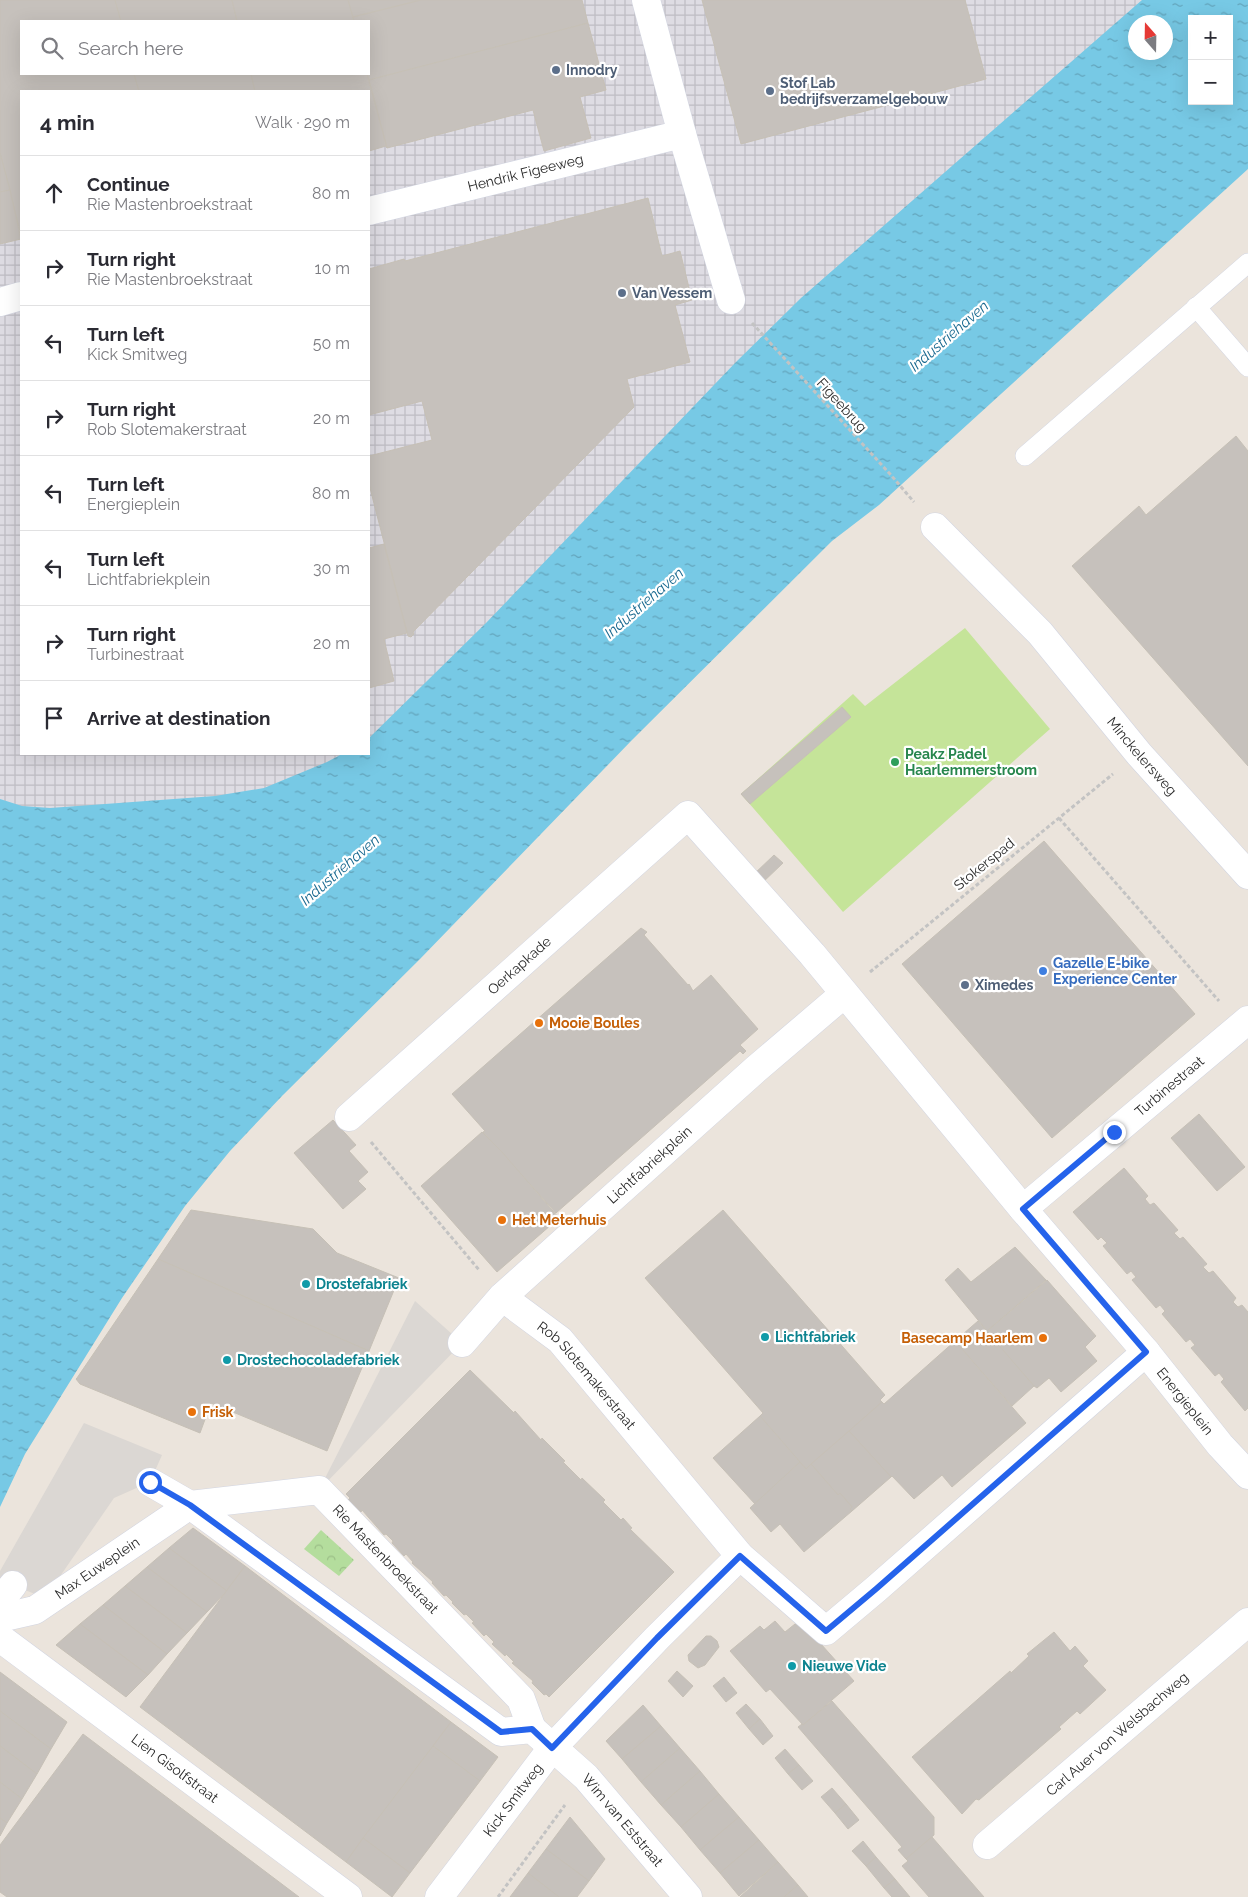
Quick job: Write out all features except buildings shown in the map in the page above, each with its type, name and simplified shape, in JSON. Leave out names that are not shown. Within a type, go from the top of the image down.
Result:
[{"type":"street","points":[[646,0],[682,134],[731,300]]},
{"type":"street","name":"Hendrik Figeeweg","points":[[370,211],[682,134]]},
{"type":"street","points":[[0,302],[20,296]]},
{"type":"street","name":"Minckelersweg","points":[[935,528],[1040,633],[1140,754],[1248,875]]},
{"type":"street","name":"Oerkapkade","points":[[349,1117],[688,815],[812,954],[844,994]]},
{"type":"street","points":[[844,994],[1023,1209],[1146,1352]]},
{"type":"street","name":"Lichtfabriekplein","points":[[462,1343],[502,1297],[756,1069],[844,994]]},
{"type":"street","name":"Turbinestraat","points":[[1023,1209],[1244,1023]]},
{"type":"street","name":"Rob Slotemakerstraat","points":[[502,1297],[560,1340],[740,1556],[826,1631],[884,1583],[1146,1352]]},
{"type":"street","name":"Energieplein","points":[[1146,1352],[1220,1445],[1248,1475]]},
{"type":"street","points":[[150,1482],[190,1505],[501,1732],[532,1729]]},
{"type":"street","name":"Rie Mastenbroekstraat","points":[[190,1505],[320,1490],[521,1699],[532,1729],[552,1748]]},
{"type":"street","name":"Max Euweplein","points":[[0,1618],[35,1610],[190,1505]]},
{"type":"street","name":"Kick Smitweg","points":[[439,1897],[552,1748],[657,1638],[740,1556]]},
{"type":"street","name":"Carl Auer von Welsbachweg","points":[[987,1846],[1248,1622]]},
{"type":"street","name":"Lien Gisolfstraat","points":[[0,1638],[348,1897]]},
{"type":"street","name":"Wim van Eststraat","points":[[552,1748],[586,1777],[688,1897]]},
{"type":"lane","points":[[1025,456],[1248,263]]},
{"type":"lane","points":[[1196,307],[1248,367]]},
{"type":"path","name":"Figeebrug","points":[[731,300],[890,474],[935,528]]},
{"type":"path","name":"Stokerspad","points":[[844,994],[1140,754]]},
{"type":"path","points":[[1059,818],[1244,1023]]},
{"type":"path","points":[[349,1117],[502,1297]]},
{"type":"path","points":[[498,1897],[586,1777]]},
{"type":"shaded area","points":[[0,0],[1248,0],[1248,46],[1233,25],[1233,15],[1188,15],[1188,93],[348,853],[0,835]]},
{"type":"shaded area","points":[[415,1301],[462,1343],[319,1490]]},
{"type":"shaded area","points":[[84,1423],[162,1455],[150,1482],[114,1498],[45,1598],[0,1580],[0,1571]]},
{"type":"green space","name":"Peakz Padel Haarlemmerstroom","points":[[965,628],[1050,729],[843,912],[741,794],[853,694],[865,706]]},
{"type":"green space","points":[[321,1530],[354,1560],[339,1576],[304,1549]]},
{"type":"water","name":"Industriehaven","points":[[1142,0],[1248,0],[1248,169],[879,505],[832,541],[633,739],[420,959],[282,1096],[230,1151],[185,1206],[122,1298],[25,1454],[0,1507],[0,799],[22,806],[50,808],[215,796],[264,788],[340,755],[370,755],[370,737],[486,623],[736,362],[801,298]]},
{"type":"place","name":"Innodry","points":[[556,70]]},
{"type":"place","name":"Stof Lab bedrijfsverzamelgebouw","points":[[770,91]]},
{"type":"place","name":"Van Vessem","points":[[622,293]]},
{"type":"place","name":"Peakz Padel Haarlemmerstroom","points":[[895,762]]},
{"type":"place","name":"Gazelle E-bike Experience Center","points":[[1043,971]]},
{"type":"place","name":"Ximedes","points":[[965,985]]},
{"type":"place","name":"Mooie Boules","points":[[539,1023]]},
{"type":"place","name":"Het Meterhuis","points":[[502,1220]]},
{"type":"place","name":"Drostefabriek","points":[[306,1284]]},
{"type":"place","name":"Lichtfabriek","points":[[765,1337]]},
{"type":"place","name":"Basecamp Haarlem","points":[[1043,1338]]},
{"type":"place","name":"Drostechocoladefabriek","points":[[227,1360]]},
{"type":"place","name":"Frisk","points":[[192,1412]]},
{"type":"place","name":"Nieuwe Vide","points":[[792,1666]]},
{"type":"route","points":[[150,1482],[190,1505],[501,1732],[532,1729],[552,1748],[657,1638],[740,1556],[826,1631],[1146,1352],[1023,1209],[1114,1132]]}]
